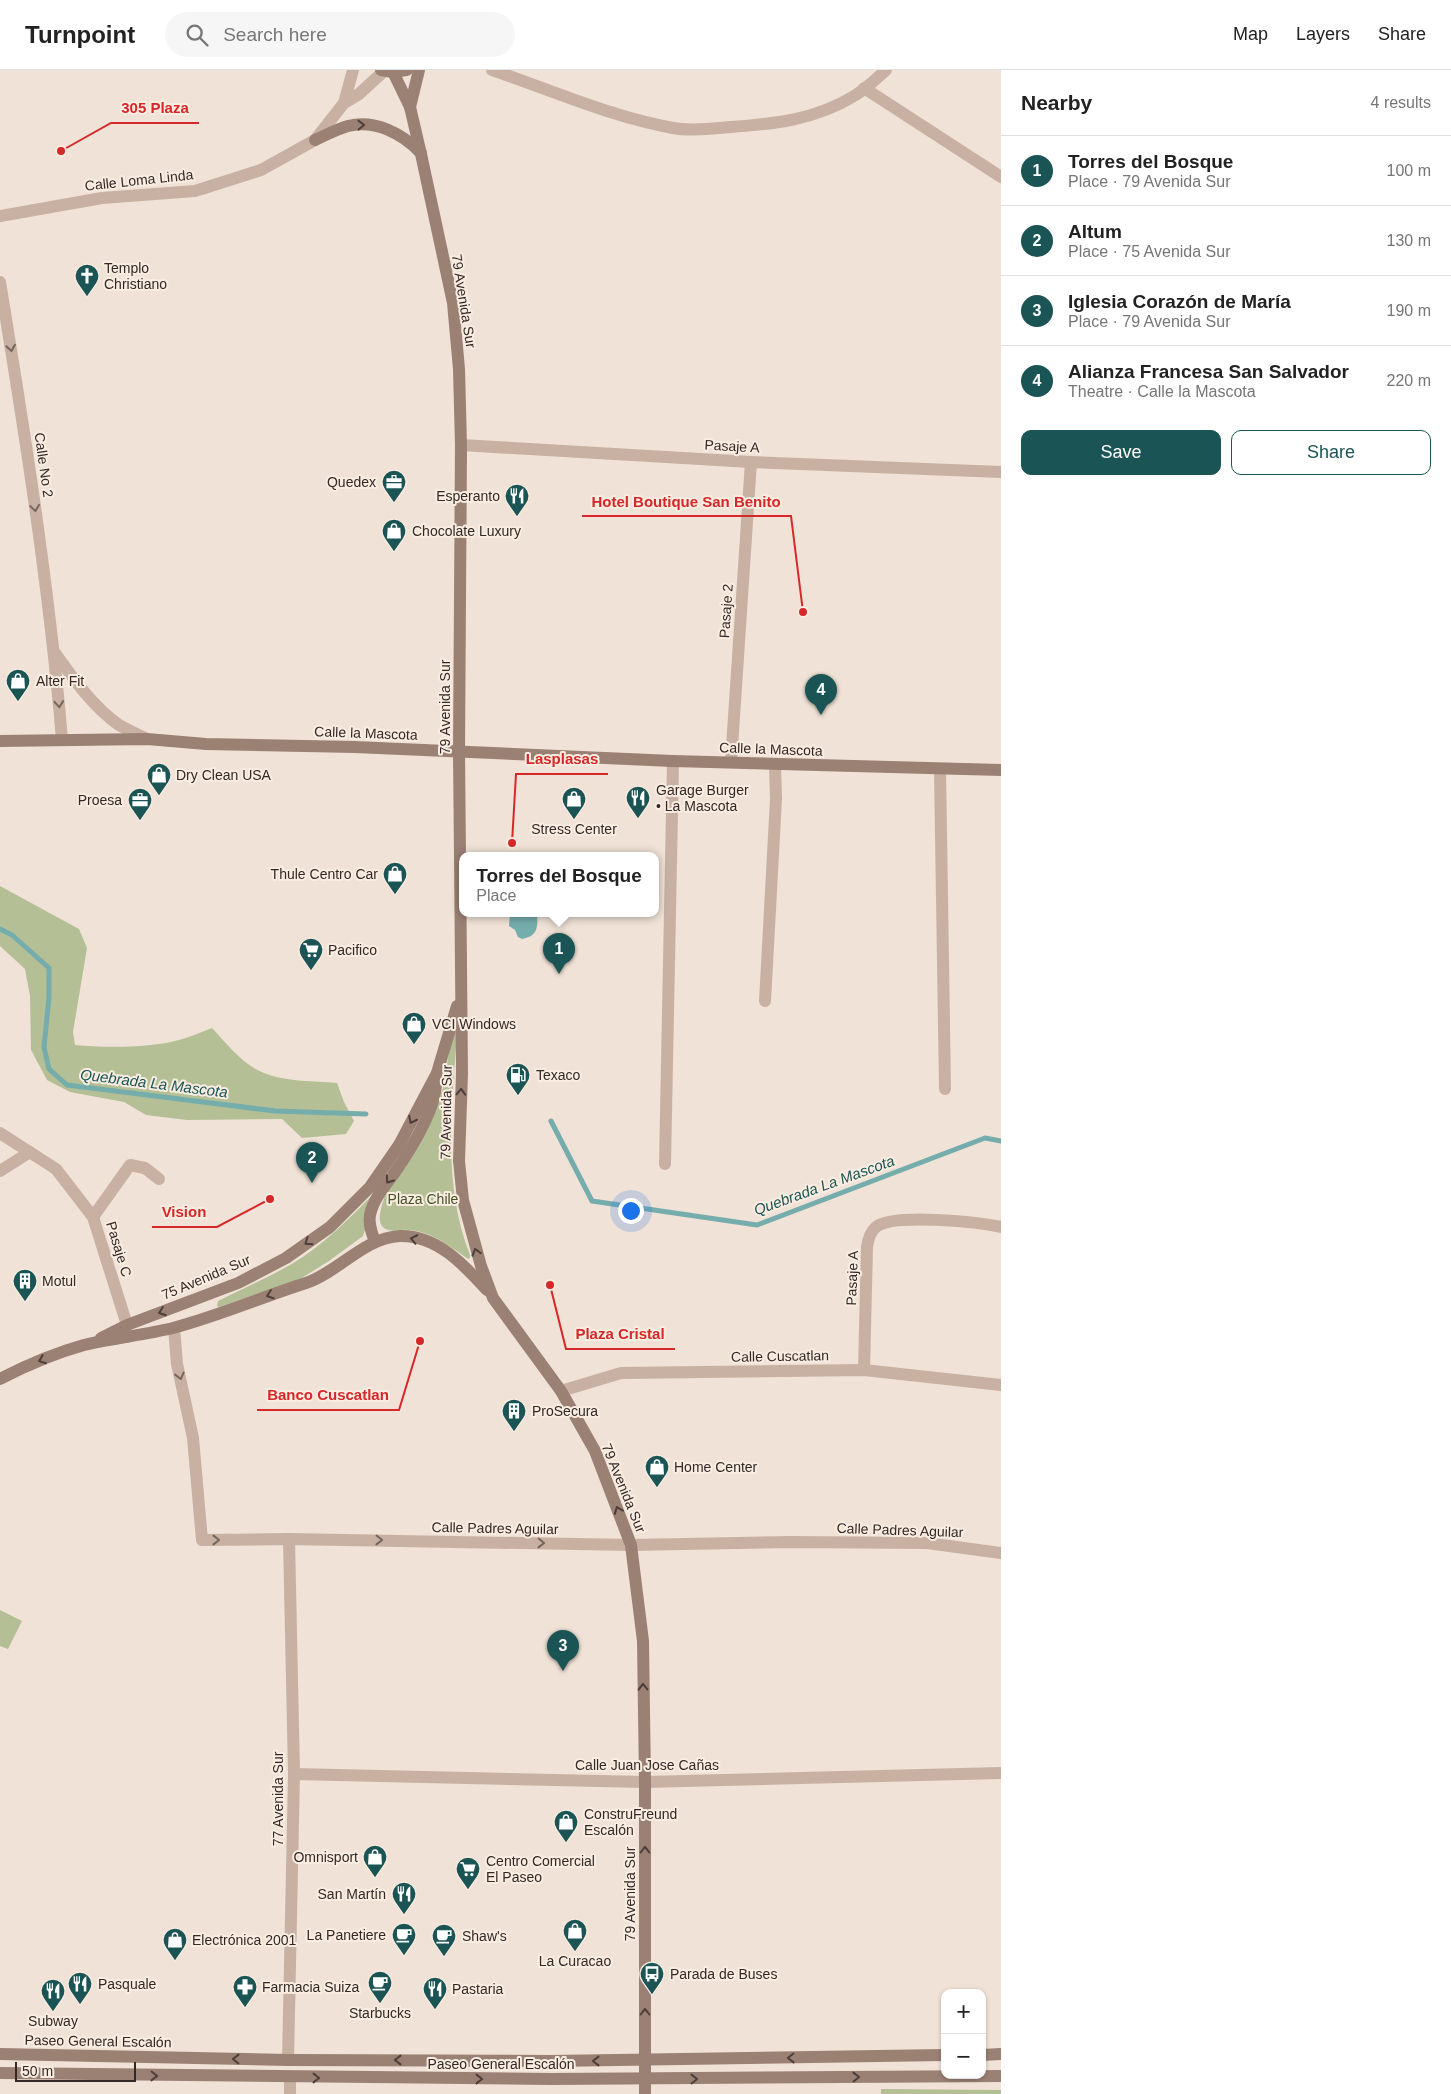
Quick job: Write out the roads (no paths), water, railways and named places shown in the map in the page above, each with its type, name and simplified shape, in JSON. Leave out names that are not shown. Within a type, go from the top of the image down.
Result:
[{"type":"main road","points":[[386,71],[407,70]]},
{"type":"main road","name":"79 Avenida Sur","points":[[410,107],[419,70]]},
{"type":"main road","name":"79 Avenida Sur","points":[[386,71],[410,107],[453,304],[459,369],[461,445],[460,852]]},
{"type":"main road","points":[[316,140],[348,126],[362,124],[378,126],[398,134],[411,143],[421,154]]},
{"type":"main road","name":"Calle la Mascota","points":[[0,741],[146,739],[206,744],[673,761],[1001,770]]},
{"type":"main road","name":"79 Avenida Sur","points":[[460,917],[462,1072],[459,1161],[470,1229],[480,1266],[493,1298],[561,1390],[595,1451],[631,1545],[642,1641],[645,1782],[645,2094]]},
{"type":"main road","name":"75 Avenida Sur","points":[[87,1345],[127,1325],[238,1283],[286,1258],[330,1227],[370,1187],[399,1145],[437,1073],[461,994]]},
{"type":"main road","points":[[375,1242],[369,1217],[373,1206],[408,1152],[421,1128],[436,1090],[437,1073]]},
{"type":"main road","name":"75 Avenida Sur","points":[[0,1379],[42,1359],[87,1345],[174,1328],[317,1279],[375,1242],[401,1236],[438,1246],[457,1260],[493,1298]]},
{"type":"main road","name":"Paseo General Escalón","points":[[0,2054],[288,2060],[644,2061],[941,2055]]},
{"type":"main road","points":[[986,2055],[1001,2054]]},
{"type":"main road","name":"Paseo General Escalón","points":[[0,2073],[290,2078],[645,2079],[1001,2076]]},
{"type":"street","name":"Calle Loma Linda","points":[[0,216],[102,198],[195,191],[262,170],[316,140],[344,103],[354,70]]},
{"type":"street","points":[[492,70],[634,119],[675,128],[715,128],[777,124],[830,108],[855,96],[886,70]]},
{"type":"street","name":"Calle Loma Linda","points":[[344,103],[359,94],[386,71]]},
{"type":"street","points":[[864,88],[1001,177]]},
{"type":"street","name":"Calle No 2","points":[[0,282],[22,417],[55,653],[62,739]]},
{"type":"street","name":"Pasaje A","points":[[461,445],[751,462],[1001,472]]},
{"type":"street","name":"Pasaje 2","points":[[731,762],[751,462]]},
{"type":"street","name":"Calle No 2","points":[[55,653],[72,676],[104,711],[119,724],[146,739]]},
{"type":"street","points":[[665,1164],[673,761]]},
{"type":"street","points":[[765,1001],[776,799],[775,764]]},
{"type":"street","points":[[940,769],[945,1089]]},
{"type":"street","name":"Pasaje C","points":[[0,1133],[56,1169],[94,1217],[127,1325]]},
{"type":"street","points":[[0,1171],[30,1152]]},
{"type":"street","points":[[94,1217],[130,1165],[145,1168],[159,1179]]},
{"type":"street","name":"Pasaje A","points":[[864,1370],[867,1247],[869,1236],[875,1227],[886,1221],[898,1219],[1001,1227]]},
{"type":"street","name":"Calle Padres Aguilar","points":[[174,1328],[177,1364],[193,1438],[202,1540],[289,1539],[631,1545],[790,1542],[927,1543],[1001,1553]]},
{"type":"street","name":"Calle Cuscatlan","points":[[561,1390],[621,1373],[864,1370],[1001,1385]]},
{"type":"street","name":"77 Avenida Sur","points":[[288,2060],[294,1774],[289,1539]]},
{"type":"street","name":"Calle Juan Jose Cañas","points":[[294,1774],[645,1782],[1001,1773]]},
{"type":"street","points":[[290,2078],[290,2094]]},
{"type":"water","points":[[510,917],[537,917],[536,930],[527,938],[522,939],[518,937],[515,930],[509,926]]},
{"type":"waterway","name":"Quebrada La Mascota","points":[[0,929],[12,935],[49,968],[49,997],[44,1047],[49,1069],[67,1085],[275,1111],[366,1114]]},
{"type":"waterway","name":"Quebrada La Mascota","points":[[551,1121],[592,1201],[757,1225],[985,1138],[1001,1141]]},
{"type":"place","name":"305 Plaza","points":[[61,151]]},
{"type":"place","name":"Templo Christiano","points":[[87,297]]},
{"type":"place","name":"Quedex","points":[[394,503]]},
{"type":"place","name":"Esperanto","points":[[517,517]]},
{"type":"place","name":"Chocolate Luxury","points":[[394,552]]},
{"type":"place","name":"Hotel Boutique San Benito","points":[[803,612]]},
{"type":"place","name":"Alter Fit","points":[[18,702]]},
{"type":"place","name":"Alianza Francesa San Salvador","points":[[821,715]]},
{"type":"place","name":"Dry Clean USA","points":[[159,796]]},
{"type":"place","name":"Garage Burger • La Mascota","points":[[638,819]]},
{"type":"place","name":"Stress Center","points":[[574,820]]},
{"type":"place","name":"Proesa","points":[[140,821]]},
{"type":"place","name":"Lasplasas","points":[[512,843]]},
{"type":"place","name":"Thule Centro Car","points":[[395,895]]},
{"type":"place","name":"Pacifico","points":[[311,971]]},
{"type":"place","name":"Torres del Bosque","points":[[559,974]]},
{"type":"place","name":"VCI Windows","points":[[414,1045]]},
{"type":"place","name":"Texaco","points":[[518,1096]]},
{"type":"place","name":"Altum","points":[[312,1183]]},
{"type":"place","name":"Vision","points":[[270,1199]]},
{"type":"place","name":"Plaza Cristal","points":[[550,1285]]},
{"type":"place","name":"Motul","points":[[25,1302]]},
{"type":"place","name":"Banco Cuscatlan","points":[[420,1341]]},
{"type":"place","name":"ProSecura","points":[[514,1432]]},
{"type":"place","name":"Home Center","points":[[657,1488]]},
{"type":"place","name":"Iglesia Corazón de María","points":[[563,1671]]},
{"type":"place","name":"ConstruFreund Escalón","points":[[566,1843]]},
{"type":"place","name":"Omnisport","points":[[375,1878]]},
{"type":"place","name":"Centro Comercial El Paseo","points":[[468,1890]]},
{"type":"place","name":"San Martín","points":[[404,1915]]},
{"type":"place","name":"La Curacao","points":[[575,1952]]},
{"type":"place","name":"La Panetiere","points":[[404,1956]]},
{"type":"place","name":"Shaw's","points":[[444,1957]]},
{"type":"place","name":"Electrónica 2001","points":[[175,1961]]},
{"type":"place","name":"Parada de Buses","points":[[652,1995]]},
{"type":"place","name":"Starbucks","points":[[380,2004]]},
{"type":"place","name":"Pasquale","points":[[80,2005]]},
{"type":"place","name":"Farmacia Suiza","points":[[245,2008]]},
{"type":"place","name":"Pastaria","points":[[435,2010]]},
{"type":"place","name":"Subway","points":[[53,2012]]},
{"type":"park label","name":"Plaza Chile","points":[[423,1199]]}]
